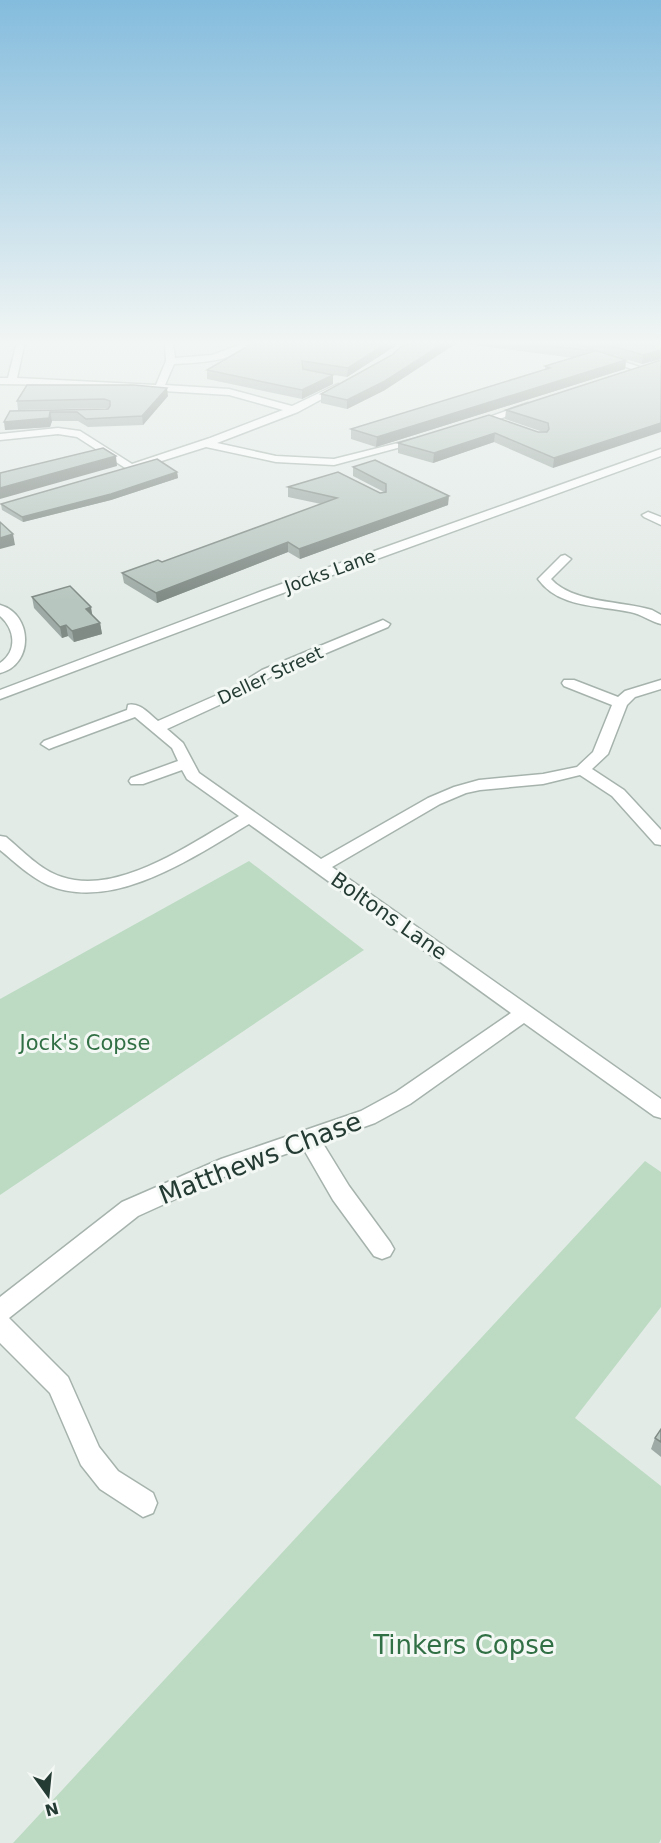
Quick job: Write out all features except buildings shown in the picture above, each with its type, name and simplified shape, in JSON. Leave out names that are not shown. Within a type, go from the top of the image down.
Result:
[{"type":"street","points":[[0,437],[58,431],[80,434],[125,470],[208,444],[246,429]]},
{"type":"street","points":[[208,444],[276,459],[334,462],[434,436]]},
{"type":"street","name":"Jocks Lane","points":[[0,695],[267,594],[661,452]]},
{"type":"street","points":[[334,462],[341,476]]},
{"type":"street","points":[[648,515],[661,522]]},
{"type":"street","points":[[565,560],[544,579],[554,592],[575,598],[641,609],[661,620]]},
{"type":"street","points":[[0,609],[16,624],[20,638],[19,650],[6,666],[0,669]]},
{"type":"street","name":"Deller Street","points":[[158,727],[238,691],[267,673],[383,624]]},
{"type":"street","points":[[569,683],[620,703]]},
{"type":"street","points":[[320,867],[434,801],[460,790],[479,785],[543,779],[582,770],[600,754],[620,703],[630,694],[661,684]]},
{"type":"street","name":"Boltons Lane","points":[[49,744],[135,709],[178,746],[194,776],[661,1110]]},
{"type":"street","points":[[137,781],[188,763]]},
{"type":"street","points":[[582,770],[618,793],[661,840]]},
{"type":"street","points":[[0,841],[45,876],[59,883],[77,886],[98,885],[143,874],[250,817]]},
{"type":"street","name":"Matthews Chase","points":[[0,1311],[130,1209],[229,1165],[368,1117],[403,1098],[525,1012]]},
{"type":"street","points":[[308,1137],[341,1193],[382,1249]]},
{"type":"street","points":[[0,1326],[59,1385],[90,1456],[109,1480],[143,1503]]},
{"type":"green space","name":"Jock's Copse","points":[[249,861],[364,950],[0,1195],[0,999]]},
{"type":"green space","name":"Tinkers Copse","points":[[645,1161],[661,1172],[661,1307],[575,1418],[661,1486],[661,1839],[659,1843],[13,1843]]}]
